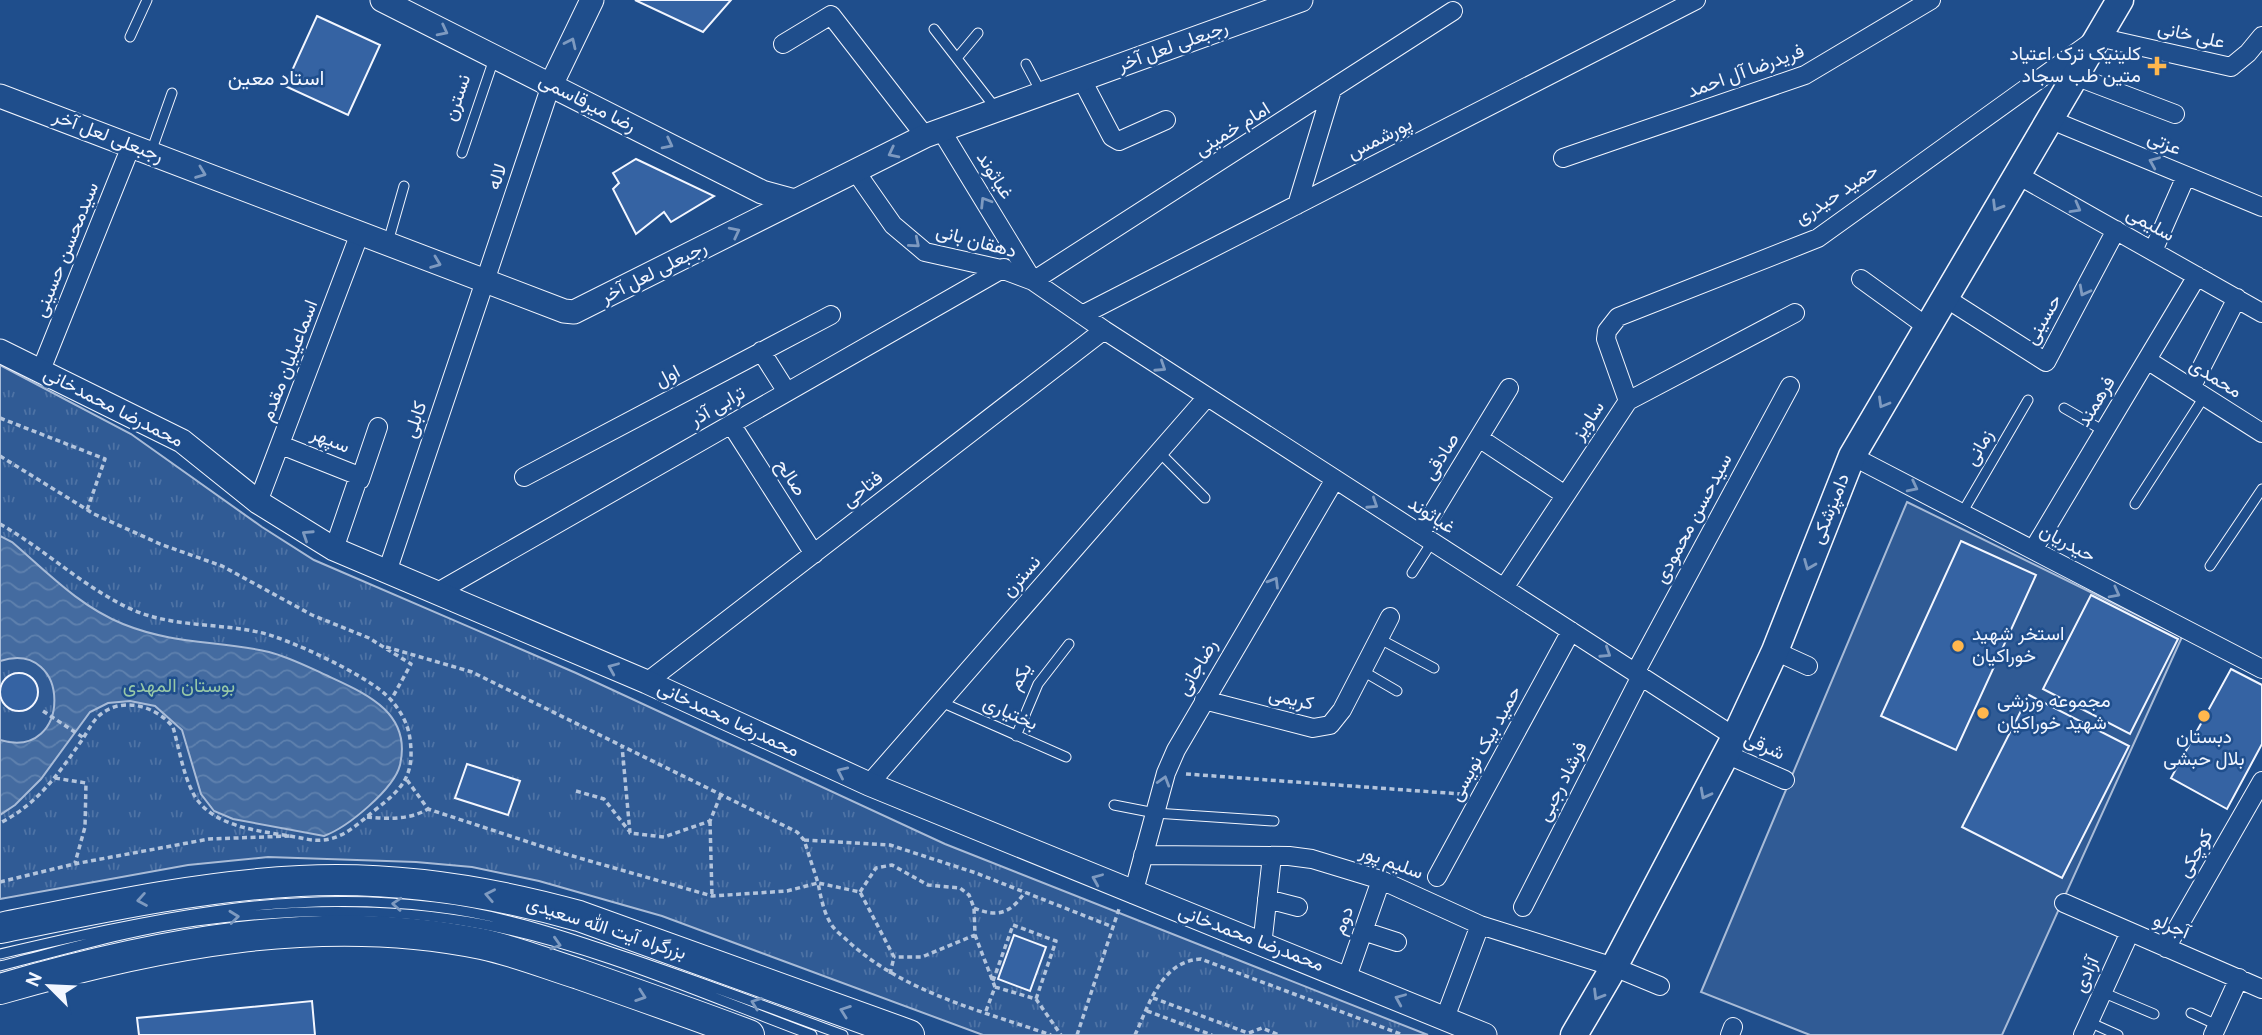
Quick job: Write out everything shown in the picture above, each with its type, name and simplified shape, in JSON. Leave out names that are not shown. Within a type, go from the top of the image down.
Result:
[{"type":"highway","name":"بزرگراه آیت الله سعیدی","points":[[0,928],[151,899],[300,881],[385,882],[448,888],[539,905],[579,916],[909,1035]]},
{"type":"highway","points":[[0,989],[80,966],[194,943],[345,930],[408,934],[483,944],[749,1035]]},
{"type":"main road","points":[[2098,0],[2098,37]]},
{"type":"main road","name":"دامپزشکی","points":[[1574,1035],[1615,967],[1730,745],[1774,651],[1852,456],[2120,0]]},
{"type":"street","name":"رضا میرقاسمی","points":[[382,0],[762,192],[795,201]]},
{"type":"street","points":[[551,85],[592,0]]},
{"type":"street","name":"رجبعلی لعل آخر","points":[[0,96],[564,312],[574,312],[933,133],[1301,0]]},
{"type":"street","name":"پورشمس","points":[[1082,315],[1696,0]]},
{"type":"street","name":"فریدرضا آل احمد","points":[[1563,158],[1805,75],[1931,0]]},
{"type":"street","name":"امام خمینی","points":[[1033,281],[1331,93],[1454,11]]},
{"type":"street","name":"غیاثوند","points":[[783,44],[831,15],[933,133],[1021,258],[1033,281]]},
{"type":"street","name":"علی خانی","points":[[2098,37],[2231,67],[2255,56],[2262,36]]},
{"type":"street","name":"حمید حیدری","points":[[1628,401],[1606,339],[1607,331],[1618,317],[1818,238],[2098,37]]},
{"type":"street","points":[[2075,76],[2175,114]]},
{"type":"street","points":[[1082,80],[1112,136],[1119,141],[1166,120]]},
{"type":"street","name":"لاله","points":[[485,281],[551,85]]},
{"type":"street","points":[[1297,205],[1331,93]]},
{"type":"street","name":"عزتی","points":[[2049,119],[2262,207]]},
{"type":"street","name":"سیدمحسن حسینی","points":[[41,370],[141,150]]},
{"type":"street","name":"دهقان بانی","points":[[856,172],[893,225],[925,252],[1001,269],[1033,281],[1104,330]]},
{"type":"street","name":"سلیمی","points":[[2017,174],[2262,313]]},
{"type":"street","points":[[2153,251],[2186,176]]},
{"type":"street","name":"حسینی","points":[[1944,297],[2046,362],[2116,230]]},
{"type":"street","name":"اسماعیلیان مقدم","points":[[258,502],[360,233]]},
{"type":"street","name":"ترابی آذر","points":[[436,593],[1021,258]]},
{"type":"street","name":"فرهمند","points":[[2032,550],[2197,276]]},
{"type":"street","points":[[1861,279],[1926,326]]},
{"type":"street","name":"کابلی","points":[[387,572],[485,281]]},
{"type":"street","points":[[2198,392],[2236,298]]},
{"type":"street","name":"ساویز","points":[[1504,588],[1628,401],[1795,313]]},
{"type":"street","name":"اول","points":[[524,478],[831,315]]},
{"type":"street","name":"غیاثوند","points":[[1104,330],[1638,674],[1730,745]]},
{"type":"street","name":"فتاحی","points":[[647,682],[1104,330]]},
{"type":"street","name":"محمدرضا محمدخانی","points":[[0,351],[182,441],[258,502],[334,550],[647,682],[869,785],[1485,1035]]},
{"type":"street","points":[[761,352],[787,392]]},
{"type":"street","name":"محمدی","points":[[2147,360],[2262,433]]},
{"type":"street","name":"سیدحسن محمودی","points":[[1638,674],[1790,386]]},
{"type":"street","name":"صادقی","points":[[1426,538],[1509,388]]},
{"type":"street","name":"نسترن","points":[[869,785],[1207,397]]},
{"type":"street","name":"صالح","points":[[731,424],[814,554]]},
{"type":"street","name":"سپهر","points":[[334,550],[378,427]]},
{"type":"street","name":"صادقی","points":[[1479,438],[1565,495]]},
{"type":"street","name":"سپهر","points":[[281,445],[354,473],[360,480]]},
{"type":"street","name":"حیدریان","points":[[1852,456],[2262,669]]},
{"type":"street","name":"رضاجانی","points":[[1129,892],[1143,855],[1166,773],[1204,700],[1335,479]]},
{"type":"street","name":"کریمی","points":[[1204,700],[1322,727],[1337,719],[1390,617]]},
{"type":"street","name":"حمید بیک نویسی","points":[[1437,877],[1571,631]]},
{"type":"street","points":[[1774,651],[1808,667]]},
{"type":"street","name":"فرشاد رجبی","points":[[1523,907],[1638,674]]},
{"type":"street","name":"شرقی","points":[[1730,745],[1786,779]]},
{"type":"street","name":"کوچکی","points":[[2166,948],[2262,781]]},
{"type":"street","name":"سلیم پور","points":[[1143,855],[1312,859],[1381,880],[1480,925],[1615,967],[1660,986]]},
{"type":"street","points":[[1263,937],[1272,856]]},
{"type":"street","name":"دوم","points":[[1347,977],[1381,880]]},
{"type":"street","points":[[1267,899],[1298,907]]},
{"type":"street","name":"آجرلو","points":[[2064,904],[2262,989]]},
{"type":"street","points":[[1445,1018],[1480,925]]},
{"type":"street","points":[[1363,931],[1397,943]]},
{"type":"street","name":"آزادی","points":[[2086,1029],[2130,932]]},
{"type":"street","points":[[2215,1030],[2239,978]]},
{"type":"lane","points":[[130,37],[147,0]]},
{"type":"lane","points":[[934,29],[998,111]]},
{"type":"lane","points":[[957,58],[978,33]]},
{"type":"lane","name":"نسترن","points":[[462,153],[494,57]]},
{"type":"lane","points":[[1027,64],[1042,94]]},
{"type":"lane","points":[[141,150],[172,93]]},
{"type":"lane","points":[[387,244],[404,187]]},
{"type":"lane","points":[[2135,504],[2198,392]]},
{"type":"lane","name":"زمانی","points":[[1962,513],[2028,400]]},
{"type":"lane","points":[[2064,408],[2104,431]]},
{"type":"lane","points":[[1159,452],[1205,498]]},
{"type":"lane","points":[[2210,566],[2262,489]]},
{"type":"lane","points":[[1412,573],[1426,538]]},
{"type":"lane","points":[[1378,638],[1434,668]]},
{"type":"lane","name":"یکم","points":[[1016,736],[1038,684],[1069,644]]},
{"type":"lane","points":[[1361,670],[1397,691]]},
{"type":"lane","name":"بختیاری","points":[[941,702],[1066,757]]},
{"type":"lane","points":[[1114,805],[1155,813],[1274,821]]},
{"type":"lane","points":[[0,954],[172,915],[243,905],[358,902],[434,906],[537,927],[844,1035]]},
{"type":"lane","points":[[0,967],[194,921],[307,912],[428,916],[482,924],[577,950],[812,1035]]},
{"type":"lane","points":[[2102,992],[2154,1014]]},
{"type":"lane","points":[[2191,1013],[2215,1030]]},
{"type":"lane","points":[[2086,1029],[2118,1035]]},
{"type":"path","points":[[0,418],[105,459],[87,510]]},
{"type":"path","points":[[0,456],[87,510],[160,544],[222,566],[312,615],[382,646],[472,672],[722,792],[797,832],[804,840],[823,909],[832,926],[870,961],[890,974],[1051,1035]]},
{"type":"path","points":[[0,524],[32,542],[96,591],[133,610],[180,624],[256,631],[285,639],[368,683],[391,700],[409,732],[411,758],[407,780],[398,792],[367,817],[331,841],[295,836],[221,820],[209,813],[191,791],[173,727],[152,710],[133,706],[107,710],[97,717],[55,778],[27,807],[0,822]]},
{"type":"path","points":[[382,646],[411,664],[391,700]]},
{"type":"path","points":[[43,711],[84,737]]},
{"type":"path","points":[[622,746],[630,833]]},
{"type":"path","points":[[1166,773],[1482,796]]},
{"type":"path","points":[[55,778],[86,783],[85,827],[74,864]]},
{"type":"path","points":[[407,780],[428,809],[562,853],[712,896],[787,891],[818,883],[860,892]]},
{"type":"path","points":[[576,791],[604,799],[630,833],[664,837],[710,821]]},
{"type":"path","points":[[712,896],[710,821],[722,792]]},
{"type":"path","points":[[367,817],[388,820],[418,815],[428,809]]},
{"type":"path","points":[[0,882],[74,864],[209,839],[295,836]]},
{"type":"path","points":[[804,840],[890,845],[1025,892],[1113,927]]},
{"type":"path","points":[[860,892],[876,869],[892,865],[929,885],[960,888],[969,895],[974,908],[975,934],[995,987],[986,1012]]},
{"type":"path","points":[[860,892],[894,957],[890,974]]},
{"type":"path","points":[[974,908],[994,914],[1006,912],[1014,908],[1025,892]]},
{"type":"path","points":[[1077,1035],[1113,927],[1129,892]]},
{"type":"path","points":[[993,981],[1013,925],[1056,941],[1036,999]]},
{"type":"path","points":[[894,957],[922,957],[975,934]]},
{"type":"path","points":[[1135,1035],[1162,979],[1177,967],[1200,959],[1403,1035]]},
{"type":"path","points":[[995,987],[1036,999],[1061,1035]]},
{"type":"path","points":[[1153,998],[1247,1034],[1262,1028],[1279,1035]]},
{"type":"path","points":[[1147,1011],[1212,1035]]},
{"type":"green space","name":"بوستان المهدی","points":[[0,365],[131,434],[262,527],[314,560],[576,673],[945,844],[1428,1035],[983,1035],[662,916],[539,881],[472,867],[416,862],[268,857],[188,865],[0,899]]},
{"type":"shaded area","name":"مجموعه ورزشی شهید خوراکیان","points":[[1907,502],[2182,637],[2002,1035],[1810,1035],[1701,992]]},
{"type":"water","points":[[0,536],[12,542],[78,598],[123,624],[161,636],[276,654],[371,698],[393,719],[399,732],[402,747],[396,775],[369,806],[324,836],[233,819],[214,811],[201,794],[182,730],[155,706],[130,701],[108,703],[90,712],[41,779],[15,805],[0,815],[0,740],[24,742],[41,734],[51,719],[54,700],[51,682],[41,667],[24,659],[0,661]]},
{"type":"building","points":[[635,0],[731,0],[703,32]]},
{"type":"building","points":[[317,16],[380,45],[348,115],[285,86]]},
{"type":"building","points":[[636,159],[714,196],[671,222],[664,212],[636,234],[613,189],[619,183],[613,173]]},
{"type":"building","name":"استخر شهید خوراکیان","points":[[1961,541],[2036,575],[1956,750],[1881,716]]},
{"type":"building","points":[[2091,595],[2178,639],[2130,734],[2043,689]]},
{"type":"building","points":[[2231,669],[2262,685],[2262,744],[2227,809],[2171,778]]},
{"type":"building","points":[[19,673],[32,679],[38,692],[32,705],[19,711],[6,705],[0,692],[6,679]]},
{"type":"building","points":[[2029,695],[2129,746],[2062,878],[1962,827]]},
{"type":"building","points":[[467,764],[520,781],[508,815],[455,798]]},
{"type":"building","points":[[1014,935],[1046,947],[1030,991],[998,979]]},
{"type":"building","points":[[312,1001],[315,1035],[139,1035],[137,1018]]},
{"type":"place","name":"کلینیک ترک اعتیاد متین طب سجاد","points":[[2157,66]]},
{"type":"place","name":"استخر شهید خوراکیان","points":[[1958,646]]},
{"type":"place","name":"مجموعه ورزشی شهید خوراکیان","points":[[1983,713]]},
{"type":"place","name":"دبستان بلال حبشی","points":[[2204,716]]},
{"type":"district","name":"استاد معین","points":[[276,79]]}]
